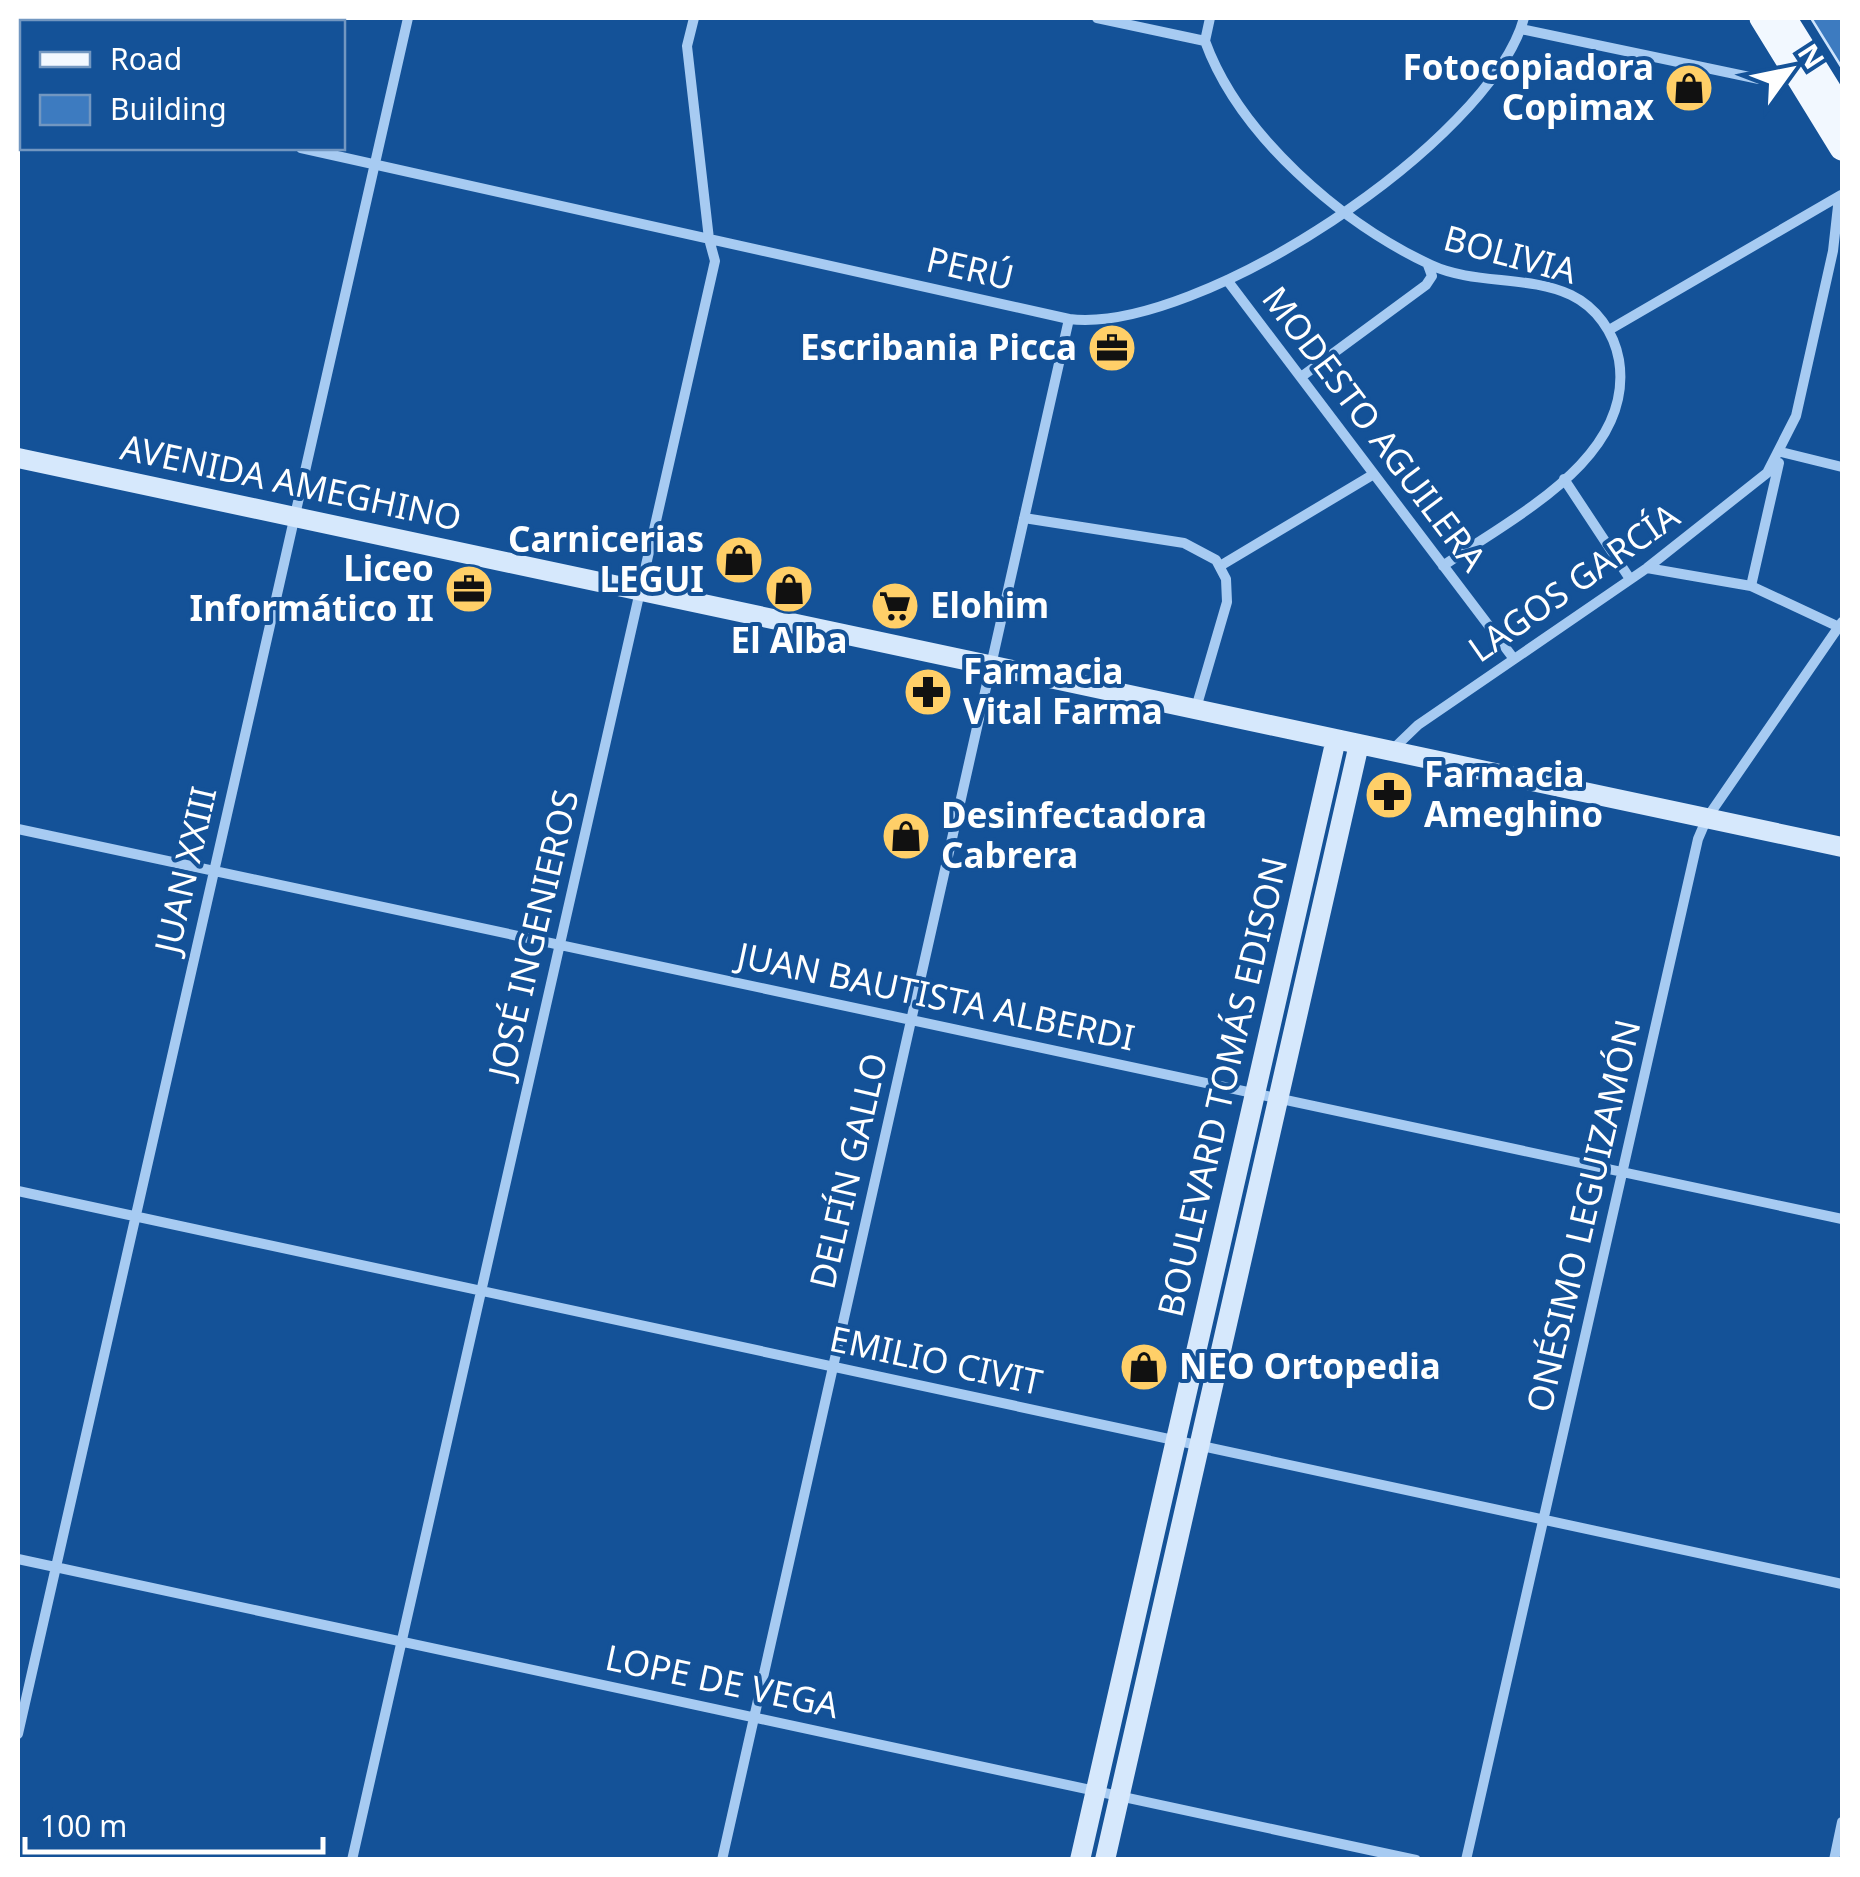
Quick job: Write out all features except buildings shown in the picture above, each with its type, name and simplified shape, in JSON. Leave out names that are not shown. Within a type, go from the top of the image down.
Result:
[{"type":"main road","points":[[1762,18],[1842,148]]},
{"type":"main road","points":[[1784,18],[1842,111]]},
{"type":"main road","name":"AVENIDA AMEGHINO","points":[[18,458],[1842,847]]},
{"type":"main road","name":"BOULEVARD TOMÁS EDISON","points":[[1080,1860],[1336,739]]},
{"type":"main road","name":"BOULEVARD TOMÁS EDISON","points":[[1105,1860],[1358,744]]},
{"type":"street","name":"JUAN XXIII","points":[[18,1734],[408,18]]},
{"type":"street","name":"JOSÉ INGENIEROS","points":[[352,1860],[715,261],[708,238],[687,46],[694,18]]},
{"type":"street","points":[[1096,18],[1205,41],[1210,18]]},
{"type":"street","name":"PERÚ","points":[[310,150],[1069,319],[1128,316],[1226,280],[1400,173],[1458,120],[1496,77],[1522,23]]},
{"type":"street","points":[[1522,23],[1759,78],[1774,77],[1792,67]]},
{"type":"street","name":"BOLIVIA","points":[[1205,41],[1228,90],[1261,136],[1301,177],[1344,210],[1428,264],[1567,293],[1590,308],[1608,330]]},
{"type":"street","points":[[1443,566],[1564,479],[1593,452],[1614,417],[1620,372],[1608,330],[1840,196]]},
{"type":"street","name":"LAGOS GARCÍA","points":[[1751,586],[1781,452],[1796,416],[1832,259],[1840,196]]},
{"type":"street","points":[[1832,259],[1842,244]]},
{"type":"street","points":[[1300,377],[1426,286],[1432,276],[1428,264]]},
{"type":"street","name":"MODESTO AGUILERA","points":[[1226,280],[1514,659]]},
{"type":"street","name":"DELFÍN GALLO","points":[[722,1860],[1069,319]]},
{"type":"street","points":[[1781,452],[1842,467]]},
{"type":"street","name":"LAGOS GARCÍA","points":[[1391,751],[1411,730],[1630,580],[1748,492],[1781,452]]},
{"type":"street","points":[[1220,566],[1374,474]]},
{"type":"street","points":[[1564,479],[1630,580]]},
{"type":"street","points":[[1024,518],[1184,543],[1205,551],[1220,566],[1226,602],[1196,709]]},
{"type":"street","points":[[1646,568],[1751,586],[1841,624]]},
{"type":"street","name":"ONÉSIMO LEGUIZAMÓN","points":[[1466,1860],[1696,847],[1707,818],[1841,624]]},
{"type":"street","name":"JUAN BAUTISTA ALBERDI","points":[[18,829],[1842,1219]]},
{"type":"street","name":"EMILIO CIVIT","points":[[18,1191],[1842,1584]]},
{"type":"street","name":"LOPE DE VEGA","points":[[18,1559],[1416,1860]]},
{"type":"street","points":[[1834,1860],[1842,1822]]},
{"type":"place","name":"Fotocopiadora Copimax","points":[[1689,88]]},
{"type":"place","name":"Escribania Picca","points":[[1112,348]]},
{"type":"place","name":"Carnicerias LEGUI","points":[[739,560]]},
{"type":"place","name":"Liceo Informático II","points":[[469,589]]},
{"type":"place","name":"El Alba","points":[[789,589]]},
{"type":"place","name":"Elohim","points":[[895,606]]},
{"type":"place","name":"Farmacia Vital Farma","points":[[928,692]]},
{"type":"place","name":"Farmacia Ameghino","points":[[1389,795]]},
{"type":"place","name":"Desinfectadora Cabrera","points":[[906,836]]},
{"type":"place","name":"NEO Ortopedia","points":[[1144,1367]]}]
